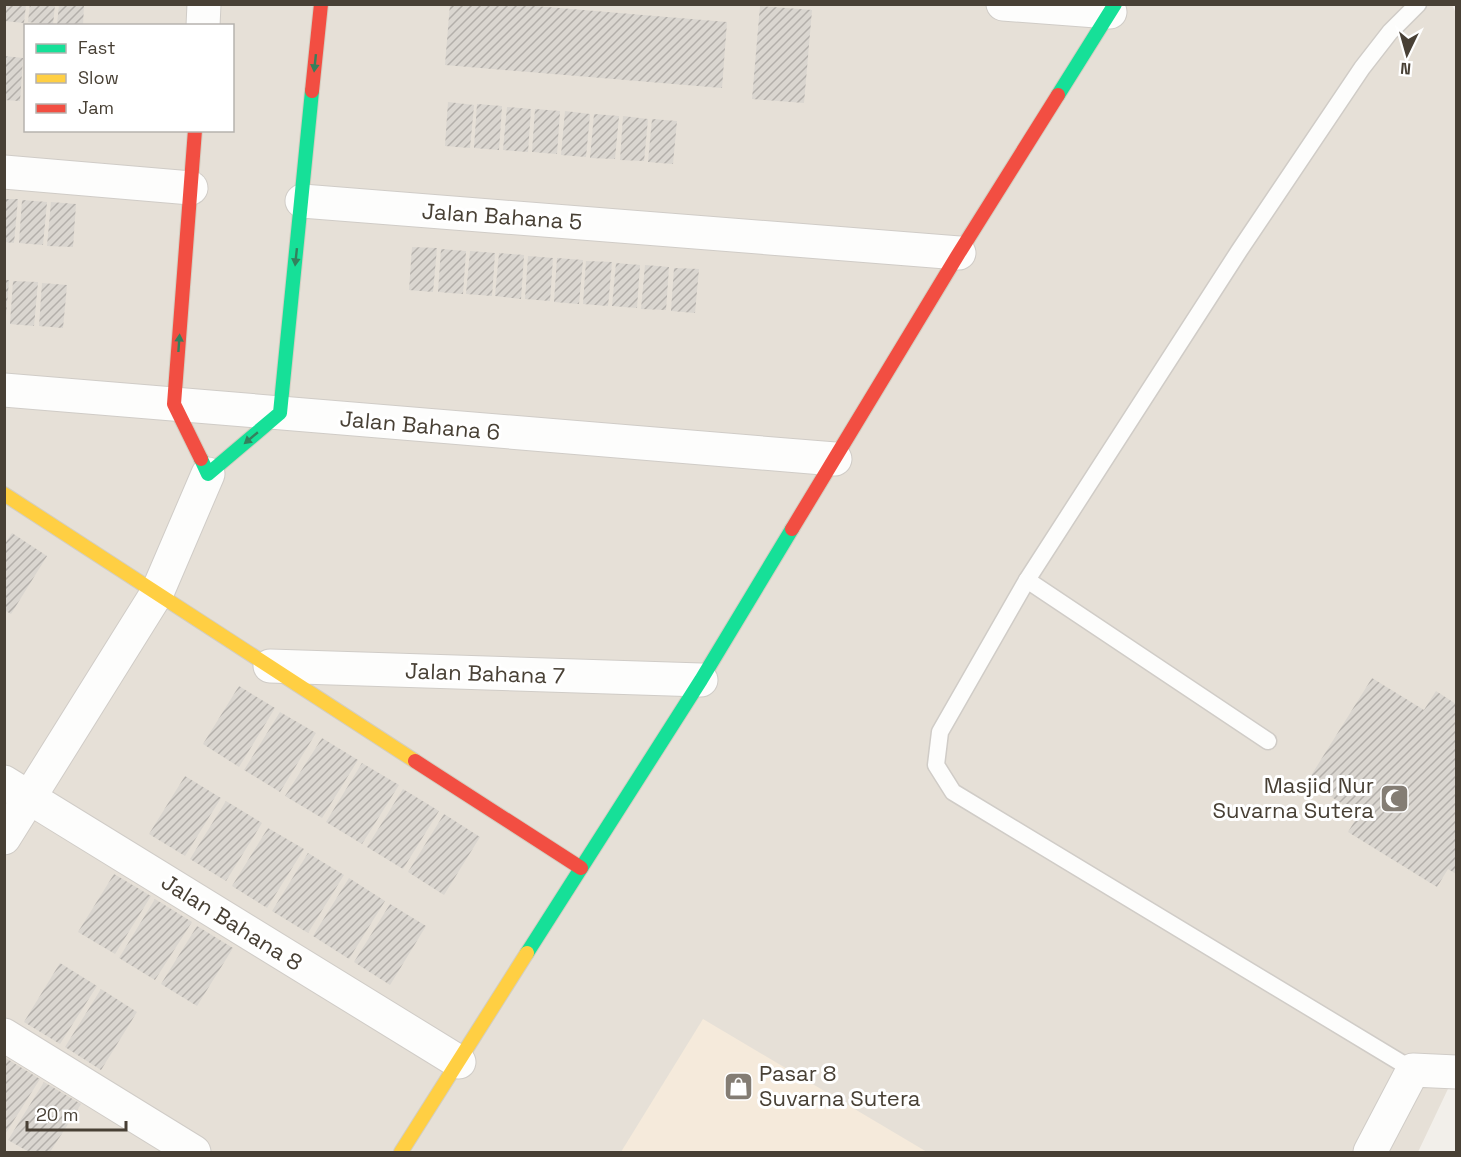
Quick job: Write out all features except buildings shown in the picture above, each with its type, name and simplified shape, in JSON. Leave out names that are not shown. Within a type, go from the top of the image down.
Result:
[{"type":"street","points":[[202,24],[204,4]]},
{"type":"street","points":[[4,838],[17,790],[157,592],[208,474],[280,413],[321,4]]},
{"type":"street","points":[[401,1152],[701,680],[959,253],[1112,8],[1003,4]]},
{"type":"street","points":[[195,132],[174,404],[208,474]]},
{"type":"street","points":[[4,172],[190,188]]},
{"type":"street","name":"Jalan Bahana 5","points":[[302,201],[959,253]]},
{"type":"street","name":"Jalan Bahana 6","points":[[4,390],[835,459]]},
{"type":"street","points":[[4,494],[581,868]]},
{"type":"street","name":"Jalan Bahana 7","points":[[270,666],[701,680]]},
{"type":"street","name":"Jalan Bahana 8","points":[[17,790],[459,1062]]},
{"type":"street","points":[[4,1035],[194,1152]]},
{"type":"street","points":[[1371,1152],[1413,1070],[1456,1072]]},
{"type":"lane","points":[[1413,1070],[953,792],[936,765],[940,732],[1027,580],[1246,242],[1362,69],[1390,32],[1418,4]]},
{"type":"lane","points":[[1027,580],[1268,741]]},
{"type":"shaded area","points":[[5,5],[1452,5],[1456,13],[1456,1072],[1418,1152],[5,1152]]},
{"type":"shaded area","name":"Pasar 8 Suvarna Sutera","points":[[703,1019],[927,1152],[621,1152]]},
{"type":"traffic: fast","points":[[1058,95],[1115,4]]},
{"type":"traffic: fast","points":[[201,459],[208,474],[280,413],[312,91]]},
{"type":"traffic: fast","points":[[527,953],[701,680],[792,529]]},
{"type":"traffic: slow","points":[[4,494],[415,761]]},
{"type":"traffic: slow","points":[[401,1152],[527,953]]},
{"type":"traffic: jam","points":[[312,91],[321,4]]},
{"type":"traffic: jam","points":[[792,529],[959,253],[1058,95]]},
{"type":"traffic: jam","points":[[195,132],[174,404],[201,459]]},
{"type":"traffic: jam","points":[[415,761],[581,868]]},
{"type":"place","name":"Masjid Nur Suvarna Sutera","points":[[1395,798]]},
{"type":"place","name":"Pasar 8 Suvarna Sutera","points":[[738,1086]]}]
